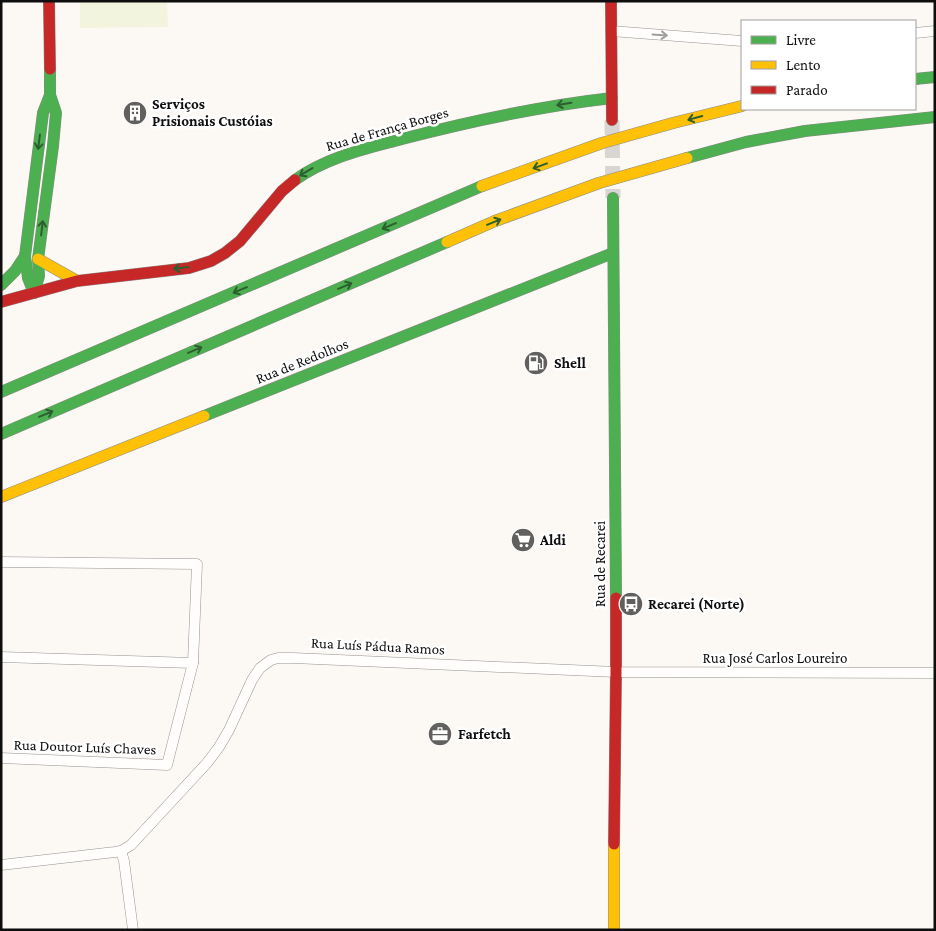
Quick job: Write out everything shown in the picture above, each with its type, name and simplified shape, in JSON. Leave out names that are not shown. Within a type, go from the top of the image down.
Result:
[{"type":"main road","points":[[34,293],[40,274],[38,258],[56,114],[50,95],[49,1]]},
{"type":"main road","points":[[611,1],[612,120]]},
{"type":"main road","points":[[916,79],[935,77]]},
{"type":"main road","points":[[34,293],[28,278],[25,256],[43,114],[50,95]]},
{"type":"main road","name":"Rua de França Borges","points":[[1,302],[77,281],[189,268],[212,261],[229,251],[243,239],[282,190],[292,181],[332,159],[460,124],[538,108],[612,98]]},
{"type":"main road","points":[[1,392],[480,187],[602,144],[741,106]]},
{"type":"main road","points":[[1,434],[495,221],[599,183],[746,142],[805,132],[935,117]]},
{"type":"main road","name":"Rua de Recarei","points":[[613,198],[616,672],[614,930]]},
{"type":"main road","name":"Rua de Redolhos","points":[[1,497],[613,252]]},
{"type":"main road","points":[[1,285],[15,271],[25,256]]},
{"type":"main road","points":[[38,258],[77,281]]},
{"type":"street","points":[[916,33],[935,31]]},
{"type":"street","points":[[611,32],[741,41]]},
{"type":"street","points":[[37,163],[50,165]]},
{"type":"street","points":[[1,562],[197,564],[193,663],[1,657]]},
{"type":"street","name":"Rua Luís Pádua Ramos","points":[[121,851],[135,841],[213,755],[224,739],[256,673],[265,664],[278,658],[616,672]]},
{"type":"street","name":"Rua Doutor Luís Chaves","points":[[1,758],[167,766],[193,663]]},
{"type":"street","name":"Rua José Carlos Loureiro","points":[[616,672],[935,673]]},
{"type":"street","points":[[1,865],[121,851],[133,930]]},
{"type":"green space","points":[[80,1],[167,1],[168,27],[80,28]]},
{"type":"tunnel","points":[[612,120],[613,198]]},
{"type":"traffic: fast","points":[[34,293],[39,276],[38,259],[56,113],[50,95],[50,69]]},
{"type":"traffic: fast","points":[[916,79],[935,77]]},
{"type":"traffic: fast","points":[[34,293],[28,278],[25,256],[43,113],[50,95]]},
{"type":"traffic: fast","points":[[295,180],[320,165],[333,160],[360,150],[402,139],[506,115],[612,98]]},
{"type":"traffic: fast","points":[[687,158],[746,142],[805,131],[935,117]]},
{"type":"traffic: fast","points":[[1,392],[482,186]]},
{"type":"traffic: fast","points":[[613,198],[616,598]]},
{"type":"traffic: fast","points":[[1,434],[447,242]]},
{"type":"traffic: fast","points":[[204,416],[613,253]]},
{"type":"traffic: fast","points":[[1,285],[15,271],[25,256]]},
{"type":"traffic: slow","points":[[482,186],[602,143],[741,106]]},
{"type":"traffic: slow","points":[[447,242],[495,221],[599,183],[687,158]]},
{"type":"traffic: slow","points":[[38,259],[77,281]]},
{"type":"traffic: slow","points":[[1,497],[204,416]]},
{"type":"traffic: slow","points":[[614,844],[614,930]]},
{"type":"traffic: jam","points":[[49,1],[50,69]]},
{"type":"traffic: jam","points":[[611,1],[612,120]]},
{"type":"traffic: jam","points":[[1,302],[77,281],[189,268],[211,261],[240,241],[282,191],[295,180]]},
{"type":"traffic: jam","points":[[614,844],[616,598]]},
{"type":"place","name":"Serviços Prisionais Custóias","points":[[135,113]]},
{"type":"place","name":"Shell","points":[[536,363]]},
{"type":"place","name":"Aldi","points":[[523,540]]},
{"type":"place","name":"Recarei (Norte)","points":[[631,604]]},
{"type":"place","name":"Farfetch","points":[[440,734]]}]
